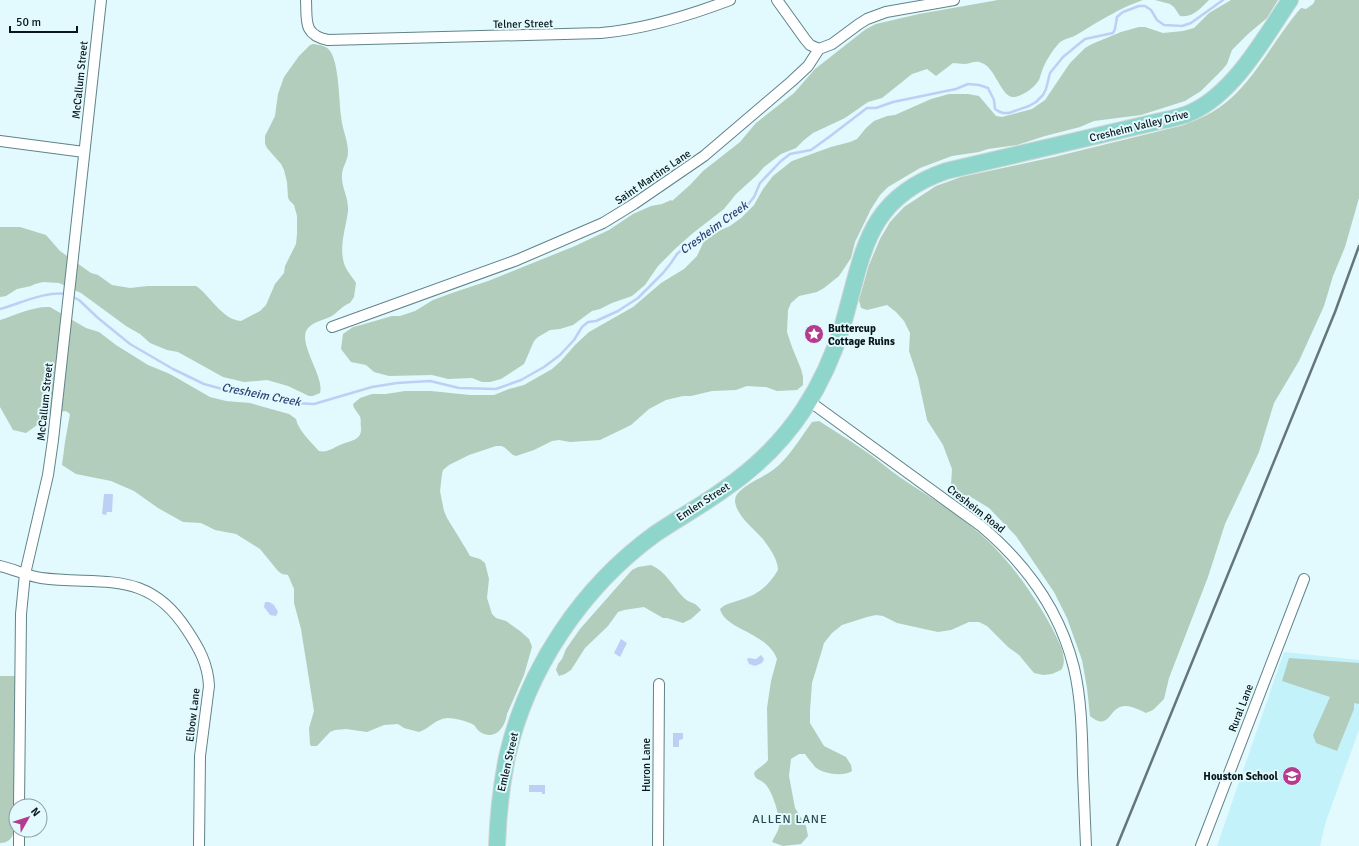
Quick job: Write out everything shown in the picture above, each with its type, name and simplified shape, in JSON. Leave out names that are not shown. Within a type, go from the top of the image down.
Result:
[{"type":"main road","name":"Cresheim Valley Drive","points":[[939,174],[1174,118],[1192,112],[1217,96],[1233,79],[1290,0]]},
{"type":"main road","name":"Emlen Street","points":[[497,846],[502,785],[507,756],[517,724],[536,677],[550,650],[568,622],[605,578],[635,550],[666,527],[724,490],[759,461],[786,433],[809,401],[828,365],[838,340],[861,258],[882,214],[899,196],[915,185],[939,174]]},
{"type":"street","name":"McCallum Street","points":[[19,798],[21,614],[25,574],[48,475],[53,440],[101,0]]},
{"type":"street","name":"Telner Street","points":[[306,0],[308,28],[313,35],[328,40],[600,33],[628,30],[667,22],[730,0]]},
{"type":"street","points":[[777,0],[810,45],[819,50]]},
{"type":"street","name":"Saint Martins Lane","points":[[332,327],[517,260],[573,237],[609,220],[704,156],[792,81],[808,66],[819,50],[832,44],[859,24],[876,15],[954,0]]},
{"type":"street","points":[[0,141],[84,152]]},
{"type":"street","name":"Cresheim Road","points":[[809,401],[982,526],[1019,562],[1042,593],[1062,634],[1076,677],[1082,729],[1086,846]]},
{"type":"street","name":"Elbow Lane","points":[[0,566],[42,578],[116,582],[137,587],[152,594],[169,607],[180,619],[204,659],[209,686],[200,756],[199,846]]},
{"type":"street","name":"Rural Lane","points":[[1201,846],[1304,579]]},
{"type":"street","name":"Huron Lane","points":[[658,846],[659,684]]},
{"type":"shaded area","points":[[104,494],[113,494],[112,512],[107,512],[106,515],[102,514]]},
{"type":"shaded area","points":[[265,602],[269,602],[274,605],[278,612],[276,616],[270,615],[264,607]]},
{"type":"shaded area","points":[[621,639],[627,643],[620,657],[614,653]]},
{"type":"shaded area","name":"Houston School","points":[[1284,652],[1359,660],[1359,730],[1326,821],[1320,846],[1217,846]]},
{"type":"shaded area","points":[[761,655],[764,659],[762,663],[755,666],[749,664],[748,658],[756,659]]},
{"type":"shaded area","points":[[673,733],[683,733],[683,739],[679,740],[679,747],[673,747]]},
{"type":"shaded area","points":[[529,785],[545,785],[545,794],[542,794],[542,792],[529,792]]},
{"type":"green space","points":[[998,0],[1143,0],[1118,11],[1059,43],[1047,60],[1037,83],[1021,95],[1014,97],[1005,93],[987,66],[980,62],[965,64],[953,63],[936,76],[927,69],[912,74],[882,98],[868,102],[845,118],[813,133],[796,148],[781,154],[764,167],[736,194],[724,209],[676,248],[658,266],[645,285],[632,296],[592,311],[573,325],[550,330],[538,337],[534,341],[524,364],[501,379],[490,382],[482,382],[472,378],[448,379],[432,375],[389,376],[374,372],[366,365],[351,362],[341,349],[343,334],[353,327],[415,311],[433,300],[488,281],[575,246],[609,230],[633,214],[651,206],[662,204],[671,200],[672,201],[703,171],[740,142],[756,123],[794,93],[815,69],[866,29],[876,24],[919,14]]},
{"type":"green space","points":[[1155,0],[1209,0],[1193,14],[1180,16],[1170,4]]},
{"type":"green space","points":[[1231,0],[1278,0],[1267,18],[1232,50],[1227,64],[1222,70],[1201,91],[1185,101],[1141,115],[1094,121],[1080,127],[1017,145],[952,156],[920,168],[888,187],[880,195],[871,209],[855,242],[851,258],[839,276],[817,292],[799,296],[791,303],[788,310],[787,332],[803,377],[803,385],[797,390],[777,391],[766,387],[747,386],[736,390],[712,391],[691,396],[683,396],[666,400],[649,409],[631,425],[600,440],[570,442],[559,440],[552,441],[534,450],[516,456],[504,447],[496,446],[469,455],[449,465],[443,470],[440,491],[444,511],[470,556],[480,559],[485,563],[489,579],[487,598],[492,614],[496,618],[506,621],[520,631],[529,639],[532,647],[524,675],[504,724],[495,734],[485,734],[480,732],[474,725],[461,720],[447,718],[439,720],[419,732],[404,728],[398,724],[384,725],[367,732],[346,729],[335,730],[330,732],[317,746],[311,746],[309,728],[314,711],[301,629],[294,603],[294,589],[288,575],[282,574],[278,571],[260,549],[236,534],[215,530],[201,523],[183,522],[158,508],[134,491],[111,481],[76,474],[62,465],[70,414],[66,411],[46,415],[40,423],[26,433],[13,430],[0,407],[0,320],[31,309],[50,307],[86,328],[99,332],[116,345],[148,365],[170,374],[210,397],[226,401],[250,403],[289,414],[296,419],[302,432],[319,451],[327,451],[358,438],[360,435],[360,418],[353,404],[360,398],[372,394],[386,394],[405,391],[494,395],[524,385],[552,369],[589,332],[633,307],[661,283],[684,269],[697,256],[704,241],[712,234],[730,226],[741,218],[754,205],[763,189],[773,176],[792,161],[850,142],[857,139],[874,121],[887,116],[895,115],[931,99],[949,94],[968,94],[979,96],[996,116],[1002,117],[1032,109],[1045,100],[1070,63],[1085,48],[1092,44],[1121,32],[1139,27],[1145,27],[1163,33],[1183,31],[1194,28],[1209,13]]},
{"type":"green space","points":[[1315,0],[1359,0],[1359,198],[1345,247],[1333,276],[1324,306],[1299,361],[1274,403],[1259,452],[1225,524],[1208,577],[1169,678],[1164,699],[1153,710],[1146,713],[1136,708],[1126,706],[1120,707],[1106,720],[1097,720],[1090,716],[1082,660],[1067,618],[1054,592],[1016,536],[989,508],[971,497],[958,493],[951,485],[952,469],[943,445],[927,420],[918,378],[909,351],[910,333],[904,321],[887,305],[867,310],[861,308],[859,300],[869,265],[880,239],[890,222],[904,207],[936,186],[961,177],[1054,157],[1184,125],[1220,107],[1232,98],[1253,74],[1301,8],[1306,9],[1313,4]]},
{"type":"green space","points":[[313,44],[322,46],[330,51],[337,73],[342,121],[348,152],[342,175],[348,211],[342,253],[345,265],[356,283],[354,297],[350,303],[330,317],[313,324],[308,328],[305,334],[308,350],[319,378],[320,393],[309,396],[288,386],[267,380],[244,382],[223,377],[178,352],[167,350],[150,343],[140,334],[126,326],[81,293],[59,283],[43,282],[17,289],[6,296],[0,297],[0,227],[20,227],[46,235],[60,251],[91,273],[98,275],[112,285],[130,288],[148,286],[196,286],[222,312],[234,320],[241,321],[260,311],[266,305],[275,284],[284,273],[285,266],[296,244],[297,234],[297,216],[294,205],[288,197],[287,182],[284,170],[281,164],[267,148],[265,144],[265,136],[275,116],[278,94],[284,77],[299,56]]},
{"type":"green space","points":[[819,421],[867,452],[901,478],[958,516],[989,542],[1016,572],[1040,607],[1060,644],[1064,661],[1061,670],[1052,674],[1043,675],[1034,673],[1019,655],[1008,647],[987,626],[979,622],[969,622],[951,630],[938,632],[897,623],[883,616],[876,615],[842,625],[832,633],[824,643],[812,683],[810,723],[824,746],[846,757],[851,765],[852,771],[844,774],[828,773],[815,767],[805,754],[799,754],[791,759],[789,776],[795,808],[806,826],[808,836],[801,844],[783,846],[772,842],[779,827],[773,797],[767,786],[757,778],[754,773],[768,760],[767,708],[771,681],[777,659],[772,650],[765,643],[730,622],[723,616],[720,609],[728,604],[759,592],[771,580],[778,570],[775,557],[770,549],[738,511],[735,499],[738,493],[746,486],[769,473],[779,465],[794,448],[812,422]]},
{"type":"green space","points":[[651,565],[665,575],[684,598],[697,605],[701,610],[691,619],[683,623],[663,618],[644,607],[618,612],[608,626],[585,648],[571,670],[559,676],[556,670],[558,664],[566,649],[580,629],[632,570],[638,567]]},
{"type":"green space","points":[[1289,658],[1359,663],[1359,704],[1354,703],[1354,709],[1337,751],[1316,743],[1313,735],[1330,697],[1282,681]]},
{"type":"green space","points":[[0,676],[15,676],[14,798],[8,798],[8,838],[10,838],[5,842],[0,843]]},
{"type":"waterway","name":"Cresheim Creek","points":[[71,296],[79,300],[98,318],[130,344],[173,369],[204,384],[233,392],[293,403],[314,404],[372,387],[397,383],[430,381],[459,388],[496,389],[521,380],[544,367],[560,355],[574,340],[582,327],[588,322],[596,321],[618,311],[638,298],[663,273],[677,254],[692,241],[746,207],[754,197],[760,183],[781,161],[790,154],[811,150],[867,108],[876,108],[893,102],[956,89],[968,84],[988,88],[994,100],[995,109],[1003,113],[1009,113],[1036,102],[1043,95],[1046,89],[1050,73],[1063,57],[1085,39],[1113,33],[1117,17],[1123,12],[1139,6],[1145,6],[1151,10],[1157,20],[1164,25],[1182,26],[1191,23],[1223,0]]},
{"type":"waterway","name":"Cresheim Creek","points":[[0,309],[41,296],[50,294],[67,294]]},
{"type":"railway","points":[[1117,846],[1335,312],[1359,246]]},
{"type":"place","name":"Buttercup Cottage Ruins","points":[[814,334]]},
{"type":"place","name":"Houston School","points":[[1292,776]]},
{"type":"district","name":"ALLEN LANE","points":[[790,819]]}]
